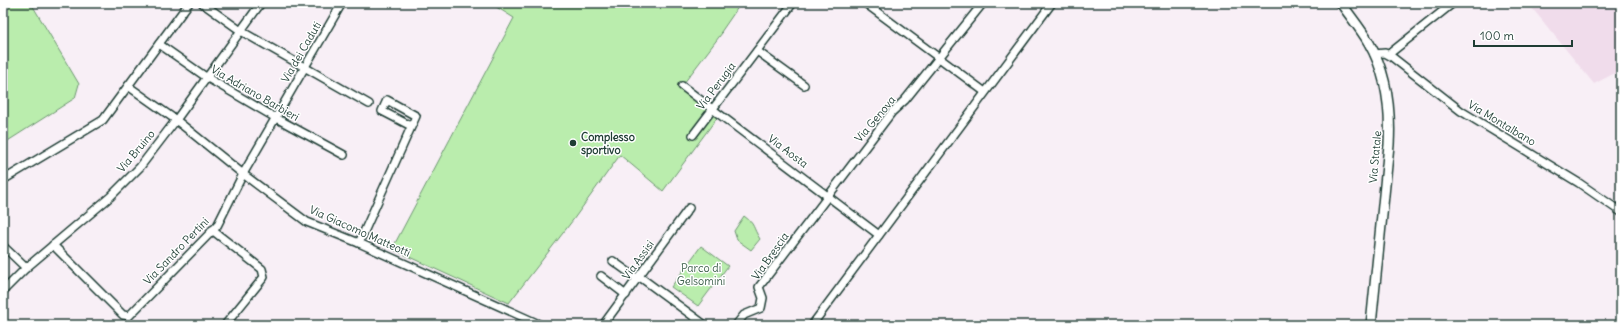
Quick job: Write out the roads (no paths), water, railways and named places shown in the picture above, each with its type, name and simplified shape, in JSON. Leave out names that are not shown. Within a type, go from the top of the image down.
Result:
[{"type":"main road","name":"Via Statale","points":[[1341,3],[1366,38],[1374,54],[1386,89],[1390,129],[1371,325]]},
{"type":"street","points":[[3,180],[103,120],[189,3]]},
{"type":"street","points":[[202,3],[241,30],[369,104]]},
{"type":"street","name":"Via Bruino","points":[[3,291],[26,268],[110,197],[140,167],[176,120],[260,3]]},
{"type":"street","name":"Via dei Caduti","points":[[243,174],[342,3]]},
{"type":"street","name":"Via Perugia","points":[[693,135],[793,3]]},
{"type":"street","points":[[865,3],[985,92]]},
{"type":"street","name":"Via Genova","points":[[828,196],[892,112],[905,100],[940,59],[983,3]]},
{"type":"street","points":[[1374,54],[1388,54],[1453,3]]},
{"type":"street","points":[[812,325],[880,235],[1049,4]]},
{"type":"street","name":"Via Adriano Barbieri","points":[[159,44],[206,77],[276,118],[344,154]]},
{"type":"street","points":[[757,51],[804,85]]},
{"type":"street","name":"Via Montalbano","points":[[1388,54],[1461,111],[1579,183],[1621,212]]},
{"type":"street","name":"Via Giacomo Matteotti","points":[[128,86],[176,120],[243,174],[307,222],[359,243],[541,325]]},
{"type":"street","name":"Via Aosta","points":[[682,86],[880,235]]},
{"type":"street","points":[[359,243],[412,126],[416,116],[387,100],[382,110],[412,126]]},
{"type":"street","name":"Via Sandro Pertini","points":[[53,245],[123,315],[129,316],[217,226],[243,174]]},
{"type":"street","name":"Via Brescia","points":[[736,325],[744,315],[761,308],[763,298],[759,287],[828,196]]},
{"type":"street","name":"Via Assisi","points":[[603,325],[689,208]]},
{"type":"street","points":[[212,230],[262,269],[264,276],[225,325]]},
{"type":"street","points":[[3,246],[26,268]]},
{"type":"street","points":[[613,261],[705,325]]},
{"type":"street","points":[[601,276],[626,294]]},
{"type":"place","name":"Complesso sportivo","points":[[573,143]]},
{"type":"park label","name":"Parco di Gelsomini","points":[[701,274]]}]
